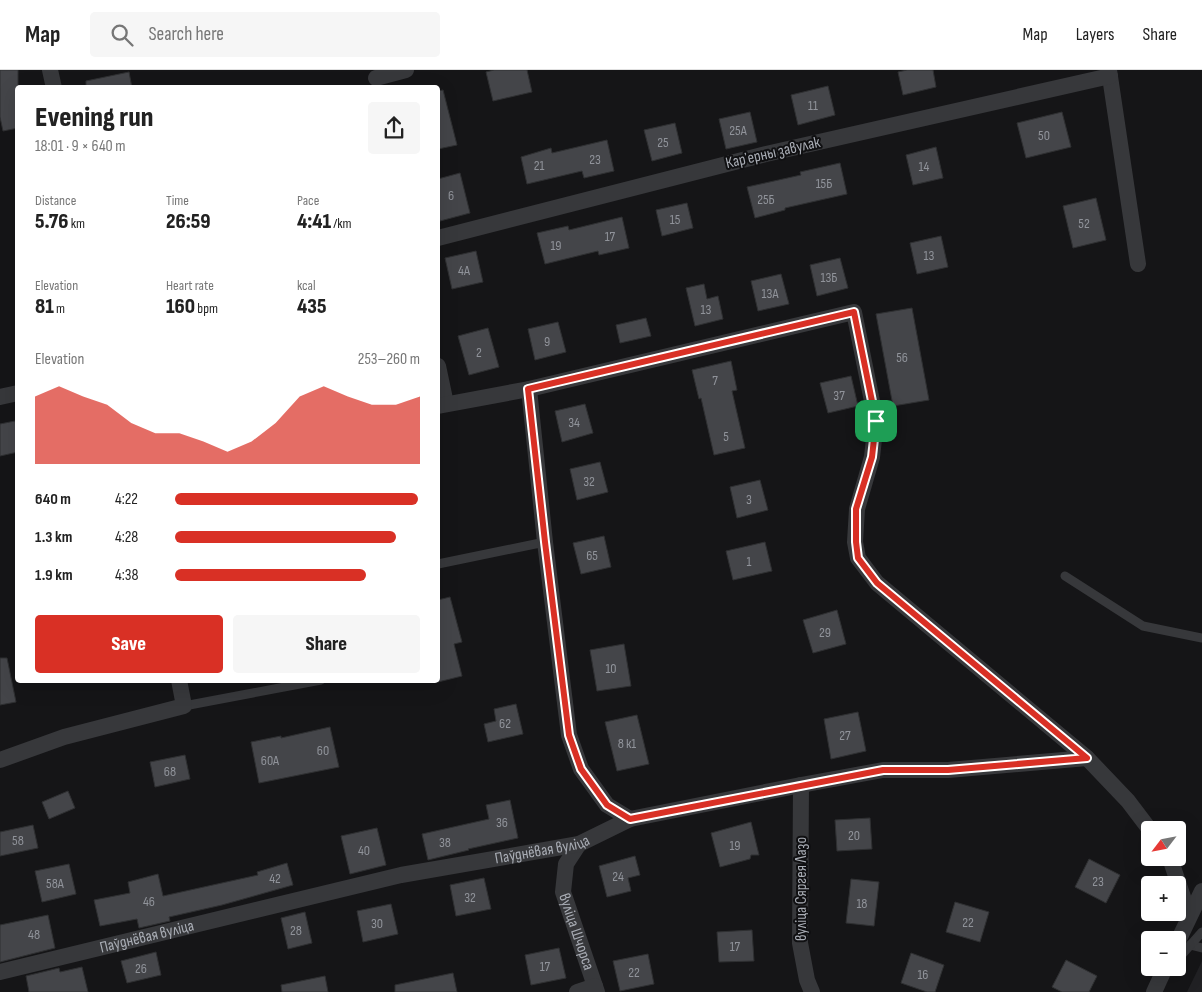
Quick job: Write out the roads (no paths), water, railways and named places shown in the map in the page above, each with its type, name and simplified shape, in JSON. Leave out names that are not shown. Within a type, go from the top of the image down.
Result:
[{"type":"street","points":[[50,70],[53,85]]},
{"type":"street","points":[[376,78],[406,70]]},
{"type":"street","points":[[1109,73],[1138,264]]},
{"type":"street","name":"Карʼерны завулак","points":[[440,237],[766,154],[1109,73]]},
{"type":"street","points":[[440,386],[442,405],[528,389],[854,312],[876,421],[872,457],[856,509],[858,558],[877,583],[1087,758],[1143,821]]},
{"type":"street","points":[[528,389],[569,735],[581,769],[607,805],[630,819]]},
{"type":"street","points":[[0,397],[15,394]]},
{"type":"street","points":[[0,760],[64,737],[184,706],[180,683]]},
{"type":"street","name":"Паўднёвая вуліца","points":[[0,972],[401,876],[579,844],[630,819],[801,785],[883,770],[948,770],[1087,758]]},
{"type":"street","name":"вуліца Сяргея Лазо","points":[[801,785],[800,943],[812,992]]},
{"type":"street","name":"вуліца Шчорса","points":[[579,844],[566,864],[563,892],[596,989]]},
{"type":"street","points":[[1173,866],[1189,915]]},
{"type":"street","points":[[1186,932],[1189,915],[1202,891]]},
{"type":"street","points":[[576,992],[596,989]]},
{"type":"lane","points":[[440,564],[545,542]]},
{"type":"lane","points":[[1065,576],[1143,626],[1202,638]]},
{"type":"lane","points":[[184,706],[305,683]]},
{"type":"lane","points":[[1186,942],[1202,932]]},
{"type":"lane","points":[[1186,944],[1202,948]]}]
